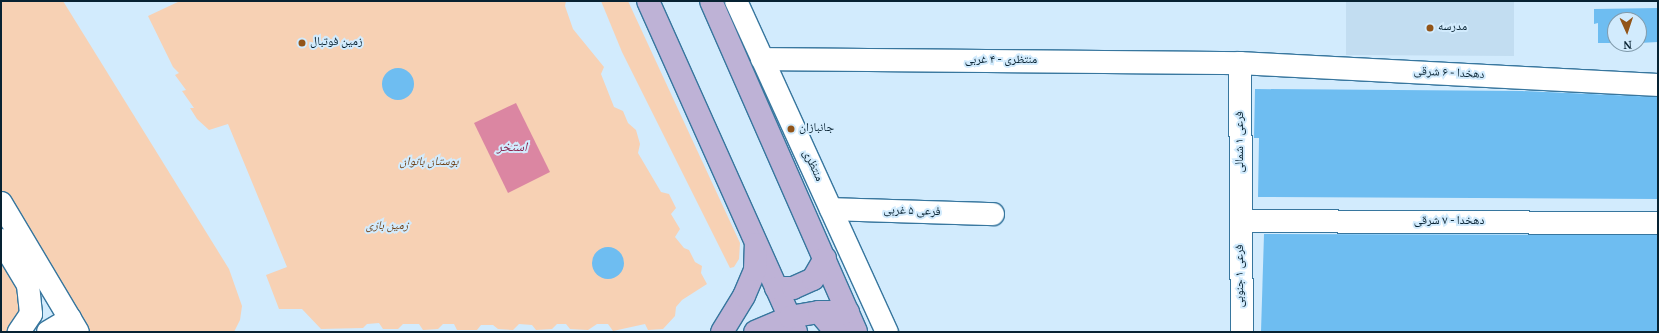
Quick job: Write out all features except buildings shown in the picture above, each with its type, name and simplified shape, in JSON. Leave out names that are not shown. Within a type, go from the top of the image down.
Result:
[{"type":"main road","points":[[648,1],[793,325]]},
{"type":"main road","name":"منتظری","points":[[711,1],[825,258],[843,326]]},
{"type":"main road","points":[[722,332],[742,303],[755,270],[756,240]]},
{"type":"main road","points":[[776,288],[794,288],[812,279],[825,258]]},
{"type":"main road","points":[[755,332],[793,325],[819,312],[843,326]]},
{"type":"street","name":"منتظری","points":[[736,1],[887,332]]},
{"type":"street","name":"منتظری - ۴ غربی","points":[[762,59],[1240,63]]},
{"type":"street","name":"دهخدا - ۶ شرقی","points":[[1240,63],[1658,85]]},
{"type":"street","name":"فرعی ۱ شمالی","points":[[1240,63],[1241,221]]},
{"type":"street","points":[[1,203],[74,326],[48,332]]},
{"type":"street","name":"فرعی ۵ غربی","points":[[831,209],[993,214]]},
{"type":"street","name":"دهخدا - ۷ شرقی","points":[[1241,221],[1658,223]]},
{"type":"street","name":"فرعی ۱ جنوبی","points":[[1241,221],[1242,332]]},
{"type":"street","points":[[1,240],[28,285],[31,314],[24,330]]},
{"type":"shaded area","name":"مدرسه","points":[[1346,1],[1514,1],[1514,56],[1346,55]]},
{"type":"green space","points":[[1,1],[63,1],[229,269],[242,306],[240,320],[234,332],[89,332],[1,189]]},
{"type":"green space","name":"بوستان بانوان","points":[[180,1],[566,1],[565,6],[573,29],[604,67],[601,74],[614,107],[623,111],[628,123],[636,130],[640,144],[638,153],[661,192],[669,194],[676,208],[671,214],[680,229],[675,237],[684,248],[689,250],[695,262],[702,266],[701,273],[707,284],[682,300],[676,307],[675,316],[663,329],[648,330],[645,324],[613,331],[608,324],[597,324],[588,330],[570,329],[566,324],[557,324],[552,329],[536,330],[532,325],[519,324],[513,330],[498,329],[493,325],[481,325],[477,330],[457,330],[454,324],[443,324],[438,329],[423,330],[419,324],[403,324],[398,329],[383,329],[379,323],[367,324],[363,328],[321,329],[302,309],[279,309],[266,275],[287,267],[228,124],[209,130],[197,119],[190,108],[194,108],[182,91],[186,90],[175,75],[179,73],[173,67],[148,16]]},
{"type":"green space","points":[[601,1],[628,1],[740,243],[739,259],[734,267],[730,268],[622,52]]},
{"type":"green space","points":[[1,260],[20,287],[25,309],[11,332],[1,332]]},
{"type":"water","name":"استخر","points":[[516,103],[550,172],[508,193],[474,123]]},
{"type":"place","name":"مدرسه","points":[[1430,28]]},
{"type":"place","name":"زمین فوتبال","points":[[302,43]]},
{"type":"place","name":"جانبازان","points":[[791,129]]},
{"type":"park label","name":"زمین بازی","points":[[387,227]]}]
